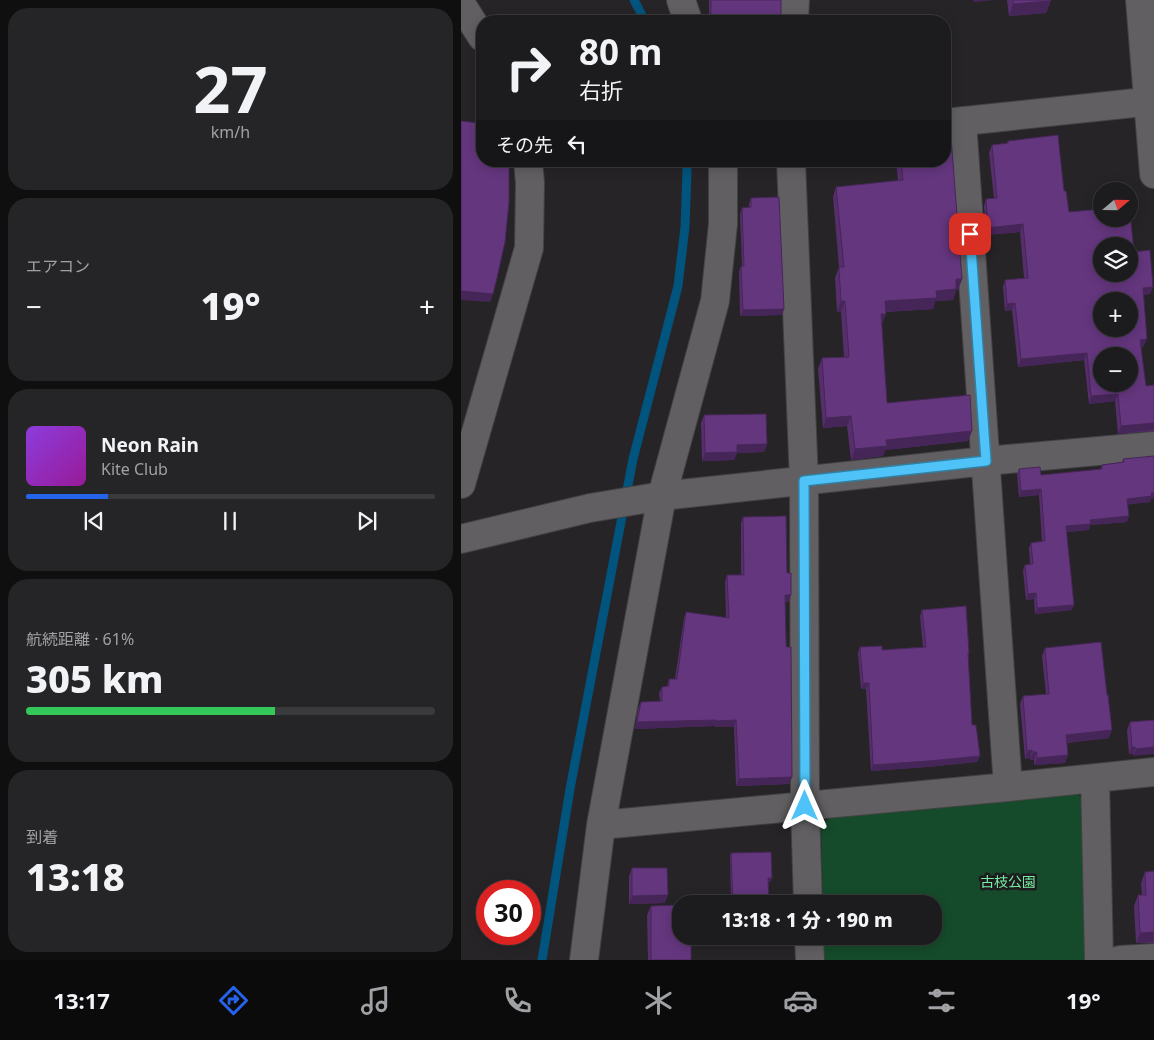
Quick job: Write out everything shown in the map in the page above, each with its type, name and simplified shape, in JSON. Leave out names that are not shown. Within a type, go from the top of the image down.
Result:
[{"type":"street","points":[[681,0],[687,15]]},
{"type":"street","points":[[794,15],[795,0]]},
{"type":"street","points":[[1140,0],[1151,101],[1154,174]]},
{"type":"street","points":[[461,4],[476,28]]},
{"type":"street","points":[[1009,787],[986,461],[953,122],[1151,101]]},
{"type":"street","points":[[461,484],[529,248],[529,167]]},
{"type":"street","points":[[584,960],[601,825],[655,498],[715,302],[723,224],[723,167]]},
{"type":"street","points":[[791,167],[804,481],[805,806],[808,895]]},
{"type":"street","points":[[461,539],[606,505],[655,498],[986,461],[1154,446]]},
{"type":"street","points":[[601,825],[1154,772]]},
{"type":"street","points":[[1095,778],[1099,960]]},
{"type":"street","points":[[809,945],[810,960]]},
{"type":"street","points":[[1120,960],[1154,958]]},
{"type":"green space","name":"古枝公園","points":[[1078,794],[1086,805],[1086,960],[824,960],[823,945],[942,945],[942,895],[823,895],[821,826],[830,817]]},
{"type":"building","points":[[711,0],[781,0],[781,15],[711,15]]},
{"type":"building","points":[[1013,0],[1051,0],[1013,4]]},
{"type":"building","points":[[461,121],[476,123],[476,167],[509,167],[509,202],[505,242],[493,294],[461,291]]},
{"type":"building","points":[[1058,135],[1064,191],[1066,191],[1069,212],[1093,210],[1093,228],[1132,228],[1132,237],[1093,237],[1093,282],[1138,282],[1138,252],[1150,250],[1153,287],[1143,288],[1147,339],[1140,340],[1146,386],[1154,385],[1154,423],[1121,426],[1118,394],[1091,396],[1087,353],[1021,359],[1015,303],[1007,304],[1005,280],[1028,278],[1023,224],[988,228],[986,199],[997,198],[992,145],[1008,143],[1008,141]]},
{"type":"building","points":[[951,137],[962,279],[956,279],[956,289],[936,291],[937,298],[885,301],[886,314],[881,314],[887,403],[970,395],[972,431],[886,440],[887,446],[855,449],[851,416],[826,418],[822,358],[849,357],[845,301],[841,301],[839,267],[844,267],[836,187],[903,180],[902,167],[951,167]]},
{"type":"building","points":[[779,197],[784,309],[743,310],[741,266],[744,266],[742,208],[751,207],[751,198]]},
{"type":"building","points":[[766,414],[767,444],[737,445],[737,452],[705,453],[704,415]]},
{"type":"building","points":[[1154,456],[1154,493],[1151,493],[1152,496],[1127,499],[1129,516],[1090,520],[1091,524],[1066,526],[1074,605],[1037,608],[1036,593],[1028,594],[1025,565],[1033,564],[1031,543],[1045,541],[1041,489],[1021,491],[1019,469],[1040,467],[1041,475],[1102,469],[1102,465],[1124,462],[1123,459]]},
{"type":"building","points":[[786,516],[787,573],[791,573],[791,595],[785,595],[786,647],[791,647],[792,777],[739,779],[736,720],[637,722],[641,702],[662,701],[662,687],[669,686],[669,679],[677,679],[686,612],[729,618],[727,575],[744,575],[743,517]]},
{"type":"building","points":[[966,606],[972,725],[976,725],[980,756],[873,765],[869,683],[863,683],[860,647],[882,646],[882,650],[926,647],[922,610]]},
{"type":"building","points":[[1101,642],[1112,730],[1066,735],[1068,755],[1037,758],[1037,752],[1027,751],[1023,696],[1049,694],[1045,648]]},
{"type":"building","points":[[1154,720],[1154,747],[1136,749],[1132,747],[1130,722]]},
{"type":"building","points":[[771,852],[772,878],[768,878],[769,895],[733,895],[731,853]]},
{"type":"building","points":[[632,868],[667,868],[668,895],[632,896]]},
{"type":"building","points":[[1154,871],[1154,932],[1140,933],[1138,895],[1146,895],[1145,872]]},
{"type":"building","points":[[672,905],[672,945],[691,945],[691,960],[651,960],[651,906]]},
{"type":"waterway","points":[[634,0],[642,15]]},
{"type":"waterway","points":[[542,960],[570,789],[633,459],[678,286],[685,227],[687,167]]},
{"type":"route","points":[[805,806],[804,481],[986,461],[970,234]]}]
